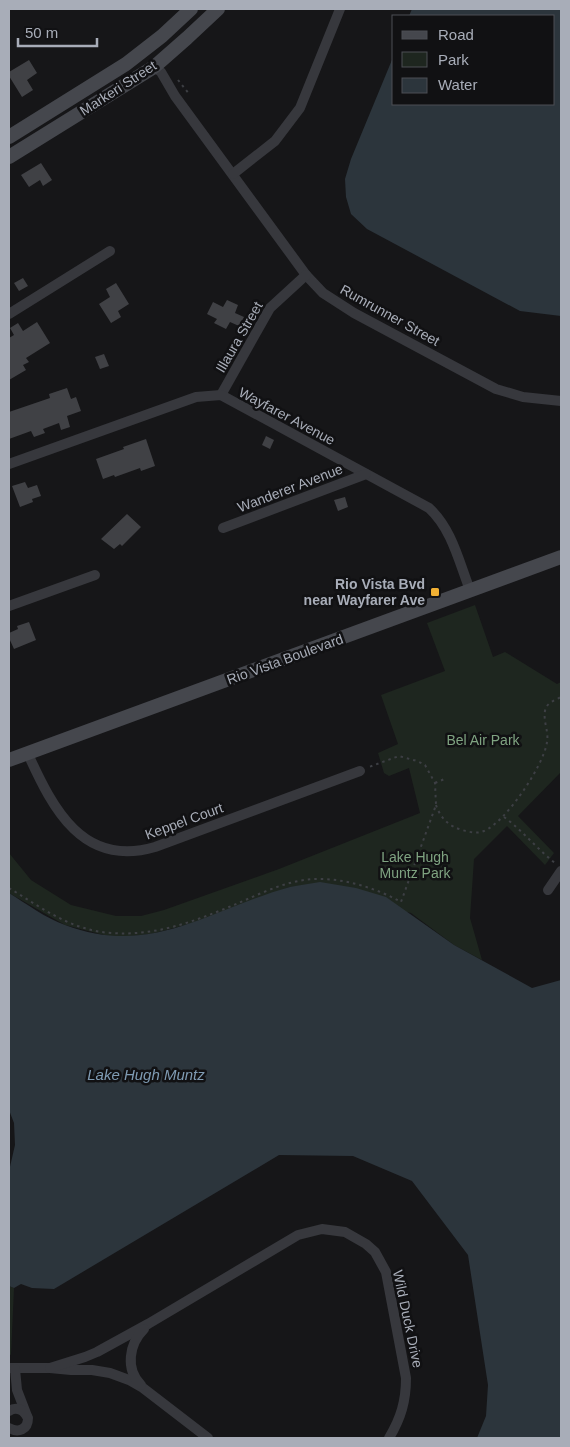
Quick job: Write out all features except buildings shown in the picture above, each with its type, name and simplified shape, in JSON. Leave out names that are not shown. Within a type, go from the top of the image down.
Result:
[{"type":"street","name":"Markeri Street","points":[[9,137],[126,64],[192,9]]},
{"type":"street","name":"Markeri Street","points":[[9,157],[154,67],[218,9]]},
{"type":"street","points":[[233,174],[275,141],[300,108],[340,9]]},
{"type":"street","name":"Rumrunner Street","points":[[143,51],[154,67],[161,72],[175,96],[306,274],[323,293],[354,313],[496,389],[523,397],[561,401]]},
{"type":"street","points":[[9,314],[110,251]]},
{"type":"street","name":"Illaura Street","points":[[221,395],[270,308],[306,274]]},
{"type":"street","name":"Wayfarer Avenue","points":[[9,464],[196,397],[221,395],[429,508],[438,516],[448,533],[470,590]]},
{"type":"street","name":"Wanderer Avenue","points":[[223,528],[366,474]]},
{"type":"street","name":"Rio Vista Boulevard","points":[[9,760],[561,557]]},
{"type":"street","points":[[9,606],[96,575]]},
{"type":"street","name":"Keppel Court","points":[[28,754],[50,796],[72,829],[92,844],[118,852],[155,847],[360,771]]},
{"type":"street","points":[[548,890],[561,869]]},
{"type":"street","name":"Wild Duck Drive","points":[[50,1368],[85,1357],[148,1324],[298,1235],[322,1229],[345,1232],[356,1237],[375,1252],[386,1272],[406,1378],[406,1394],[398,1423],[389,1438]]},
{"type":"street","name":"Wild Duck Drive","points":[[148,1324],[137,1336],[131,1353],[133,1372],[137,1382],[208,1438]]},
{"type":"street","points":[[9,1428],[17,1431],[22,1430],[26,1427],[28,1418],[16,1390],[12,1369]]},
{"type":"street","name":"Wild Duck Drive","points":[[12,1369],[92,1370],[129,1380],[143,1388]]},
{"type":"street","points":[[9,1407],[16,1390]]},
{"type":"street","points":[[9,1411],[12,1409],[21,1410],[25,1412],[28,1418]]},
{"type":"path","points":[[176,77],[190,95]]},
{"type":"path","points":[[360,771],[399,756],[425,764],[434,783],[436,805],[440,816],[456,828],[471,833],[483,832],[504,817],[535,772],[548,741],[544,712],[547,705],[561,696]]},
{"type":"path","points":[[434,783],[447,778]]},
{"type":"path","points":[[401,907],[401,902],[436,805]]},
{"type":"path","points":[[504,817],[518,827],[526,838],[561,869]]},
{"type":"path","points":[[9,888],[68,923],[112,933],[153,932],[173,928],[228,908],[265,891],[313,879],[333,880],[364,886],[387,894],[401,902]]},
{"type":"green space","points":[[475,605],[493,657],[505,652],[557,684],[561,682],[561,772],[518,816],[554,853],[545,865],[507,826],[474,859],[470,918],[482,960],[454,945],[411,913],[290,887],[197,922],[151,934],[132,936],[108,936],[65,925],[9,893],[9,853],[31,880],[71,905],[116,916],[141,916],[164,910],[279,869],[420,813],[409,768],[389,776],[384,773],[378,753],[398,744],[381,695],[445,671],[427,623]]},
{"type":"green space","points":[[9,1286],[14,1288],[11,1355],[9,1354]]},
{"type":"water","points":[[412,9],[561,9],[561,316],[520,311],[367,229],[351,214],[346,197],[345,179],[351,159],[392,60],[392,105],[555,105],[555,15],[409,15]]},
{"type":"water","name":"Lake Hugh Muntz","points":[[320,882],[356,888],[386,897],[454,945],[532,988],[561,980],[561,1438],[477,1438],[486,1416],[488,1385],[468,1255],[412,1181],[353,1156],[279,1155],[54,1289],[32,1288],[21,1284],[14,1288],[9,1286],[9,1171],[15,1145],[14,1123],[9,1110],[9,893],[43,915],[65,925],[96,934],[126,936],[180,927],[261,896],[290,887]]},
{"type":"place","name":"Rio Vista Bvd near Wayfarer Ave","points":[[435,592]]},
{"type":"park label","name":"Bel Air Park","points":[[483,740]]},
{"type":"park label","name":"Lake Hugh Muntz Park","points":[[415,866]]}]
